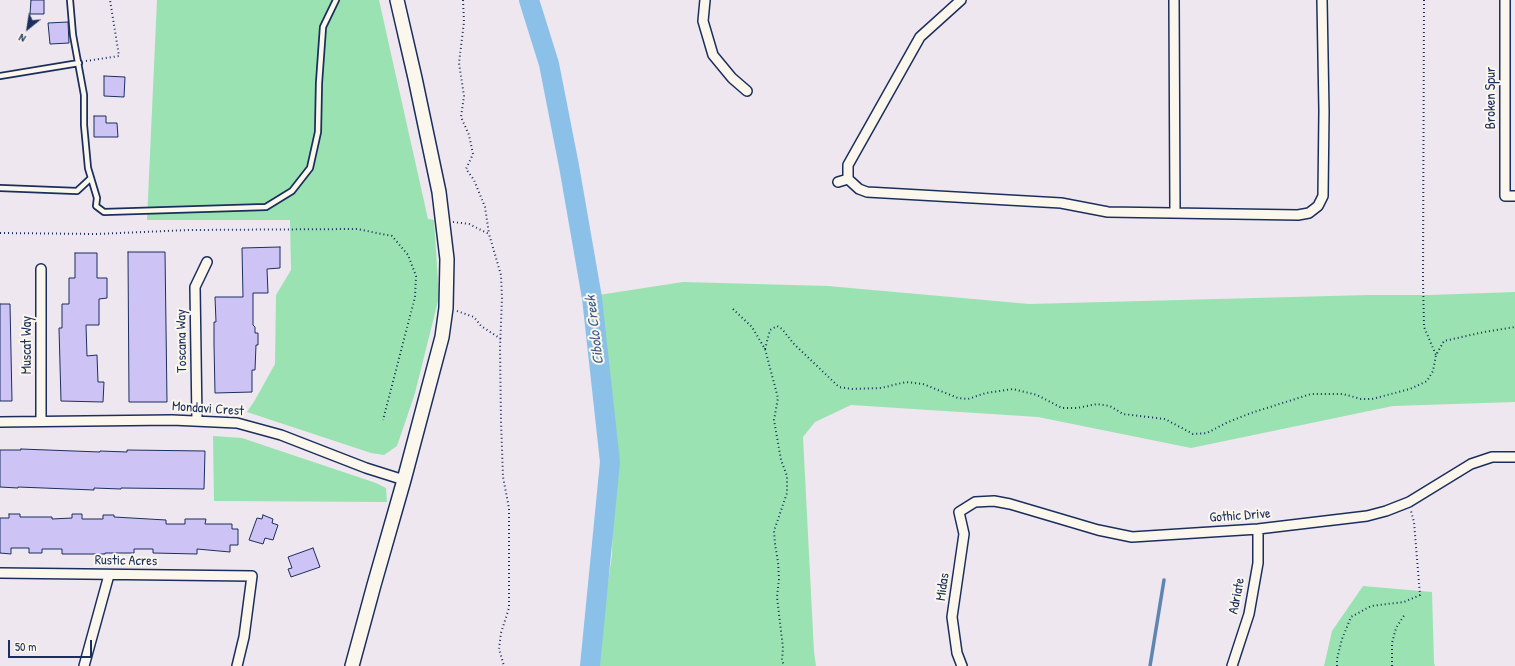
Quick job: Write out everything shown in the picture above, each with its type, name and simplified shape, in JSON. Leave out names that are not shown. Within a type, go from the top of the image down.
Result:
[{"type":"main road","points":[[352,666],[442,337],[446,308],[447,259],[439,192],[397,0]]},
{"type":"street","points":[[705,0],[704,21],[713,54],[732,78],[747,91]]},
{"type":"street","points":[[961,0],[920,37],[848,165],[848,179],[860,190],[867,192],[1061,203],[1108,212],[1298,215],[1309,213],[1318,206],[1322,196],[1323,180],[1324,111],[1322,0]]},
{"type":"street","points":[[1174,0],[1174,212]]},
{"type":"street","name":"Broken Spur","points":[[1506,0],[1505,196],[1515,196]]},
{"type":"street","points":[[838,182],[848,179]]},
{"type":"street","name":"Toscana Way","points":[[197,421],[195,287],[207,262]]},
{"type":"street","name":"Muscat Way","points":[[41,269],[41,421]]},
{"type":"street","name":"Mondavi Crest","points":[[0,422],[197,421],[237,423],[281,435],[366,468],[404,480]]},
{"type":"street","name":"Gothic Drive","points":[[959,512],[975,502],[994,501],[1098,530],[1132,537],[1258,529],[1367,516],[1386,511],[1409,502],[1439,482],[1471,464],[1492,458],[1515,456]]},
{"type":"street","name":"Midas","points":[[959,512],[964,534],[952,617],[957,653],[962,666]]},
{"type":"street","name":"Adriate","points":[[1232,666],[1249,614],[1258,563],[1258,529]]},
{"type":"street","name":"Rustic Acres","points":[[0,573],[252,576],[244,637],[237,666]]},
{"type":"street","points":[[84,666],[109,574]]},
{"type":"lane","points":[[70,0],[73,35],[84,95],[84,125],[88,168],[97,198],[96,206],[104,212],[266,207],[292,191],[310,168],[318,132],[319,83],[323,27],[336,0]]},
{"type":"lane","points":[[0,76],[79,62]]},
{"type":"lane","points":[[0,188],[77,191],[91,178]]},
{"type":"path","points":[[79,62],[119,56],[110,0]]},
{"type":"path","points":[[463,0],[464,22],[459,63],[464,96],[461,116],[469,135],[474,154],[466,169],[474,180],[485,207],[489,234],[501,275],[501,428],[503,477],[509,508],[509,608],[501,633],[500,649],[504,666]]},
{"type":"path","points":[[1424,0],[1424,327],[1436,355]]},
{"type":"path","points":[[443,222],[469,224],[489,234]]},
{"type":"path","points":[[0,233],[97,234],[189,230],[357,229],[392,236],[408,255],[416,276],[415,297],[383,420]]},
{"type":"path","points":[[446,308],[474,317],[481,326],[501,339]]},
{"type":"path","points":[[733,309],[752,328],[765,349],[778,398],[774,420],[781,460],[787,476],[787,493],[774,531],[779,579],[777,597],[783,648],[782,660],[784,666]]},
{"type":"path","points":[[765,349],[770,330],[777,326],[782,329],[794,344],[839,387],[852,389],[880,388],[906,382],[923,384],[958,398],[968,399],[986,393],[1013,389],[1037,395],[1062,408],[1077,408],[1097,404],[1110,406],[1123,414],[1165,419],[1194,434],[1207,433],[1226,423],[1251,413],[1311,394],[1343,394],[1361,399],[1372,399],[1410,389],[1427,381],[1433,371],[1436,355],[1444,341],[1515,327]]},
{"type":"path","points":[[1337,666],[1337,659],[1342,639],[1351,617],[1371,606],[1404,602],[1420,595],[1414,522],[1409,502]]},
{"type":"path","points":[[1392,666],[1392,643],[1396,628],[1405,614]]},
{"type":"green space","points":[[157,0],[379,0],[428,219],[434,220],[439,297],[415,393],[397,446],[384,455],[371,453],[247,412],[275,364],[276,295],[291,270],[290,220],[147,220]]},
{"type":"green space","points":[[683,282],[828,286],[1029,304],[1515,292],[1515,402],[1393,406],[1191,448],[1038,417],[851,405],[815,422],[803,437],[814,652],[816,666],[596,666],[612,555],[614,448],[603,337],[592,296]]},
{"type":"green space","points":[[213,436],[242,438],[376,483],[386,488],[387,502],[214,501]]},
{"type":"green space","points":[[1363,586],[1432,592],[1435,666],[1324,666],[1332,631]]},
{"type":"building","points":[[31,0],[44,0],[44,14],[30,14]]},
{"type":"building","points":[[68,22],[69,43],[50,44],[48,23]]},
{"type":"building","points":[[104,76],[125,77],[124,97],[104,96]]},
{"type":"building","points":[[94,116],[106,116],[106,123],[117,123],[118,137],[94,137]]},
{"type":"building","points":[[280,247],[280,268],[267,269],[268,293],[253,293],[253,325],[255,327],[255,333],[258,333],[258,345],[256,345],[255,370],[252,370],[252,392],[215,393],[215,297],[243,297],[242,248]]},
{"type":"building","points":[[128,252],[165,252],[167,402],[129,402]]},
{"type":"building","points":[[75,253],[97,253],[97,278],[107,278],[107,298],[99,299],[99,325],[86,325],[87,356],[97,355],[98,382],[104,382],[103,402],[61,401],[59,328],[62,328],[62,304],[69,304],[69,278],[75,278]]},
{"type":"building","points":[[0,304],[10,304],[12,401],[0,401]]},
{"type":"building","points":[[21,449],[100,452],[127,452],[127,450],[205,451],[204,489],[94,488],[94,490],[0,487],[0,450]]},
{"type":"building","points":[[9,514],[20,514],[20,517],[52,517],[52,519],[72,518],[72,514],[82,514],[82,519],[103,519],[103,515],[114,515],[114,517],[166,520],[166,524],[185,524],[185,519],[206,519],[205,524],[232,524],[232,529],[238,529],[238,545],[230,545],[230,552],[197,549],[197,554],[153,553],[153,549],[134,549],[134,553],[62,554],[62,549],[42,549],[42,553],[29,553],[29,548],[11,548],[11,554],[0,553],[0,518],[9,518]]},
{"type":"building","points":[[263,515],[273,519],[272,523],[278,525],[273,540],[265,538],[263,544],[249,540],[257,518],[262,519]]},
{"type":"building","points":[[313,548],[320,567],[291,577],[288,569],[292,568],[288,557]]},
{"type":"waterway","name":"Cibolo Creek","points":[[529,0],[549,64],[569,166],[592,298],[610,462],[590,666]]},
{"type":"waterway","points":[[1150,666],[1164,580]]}]
